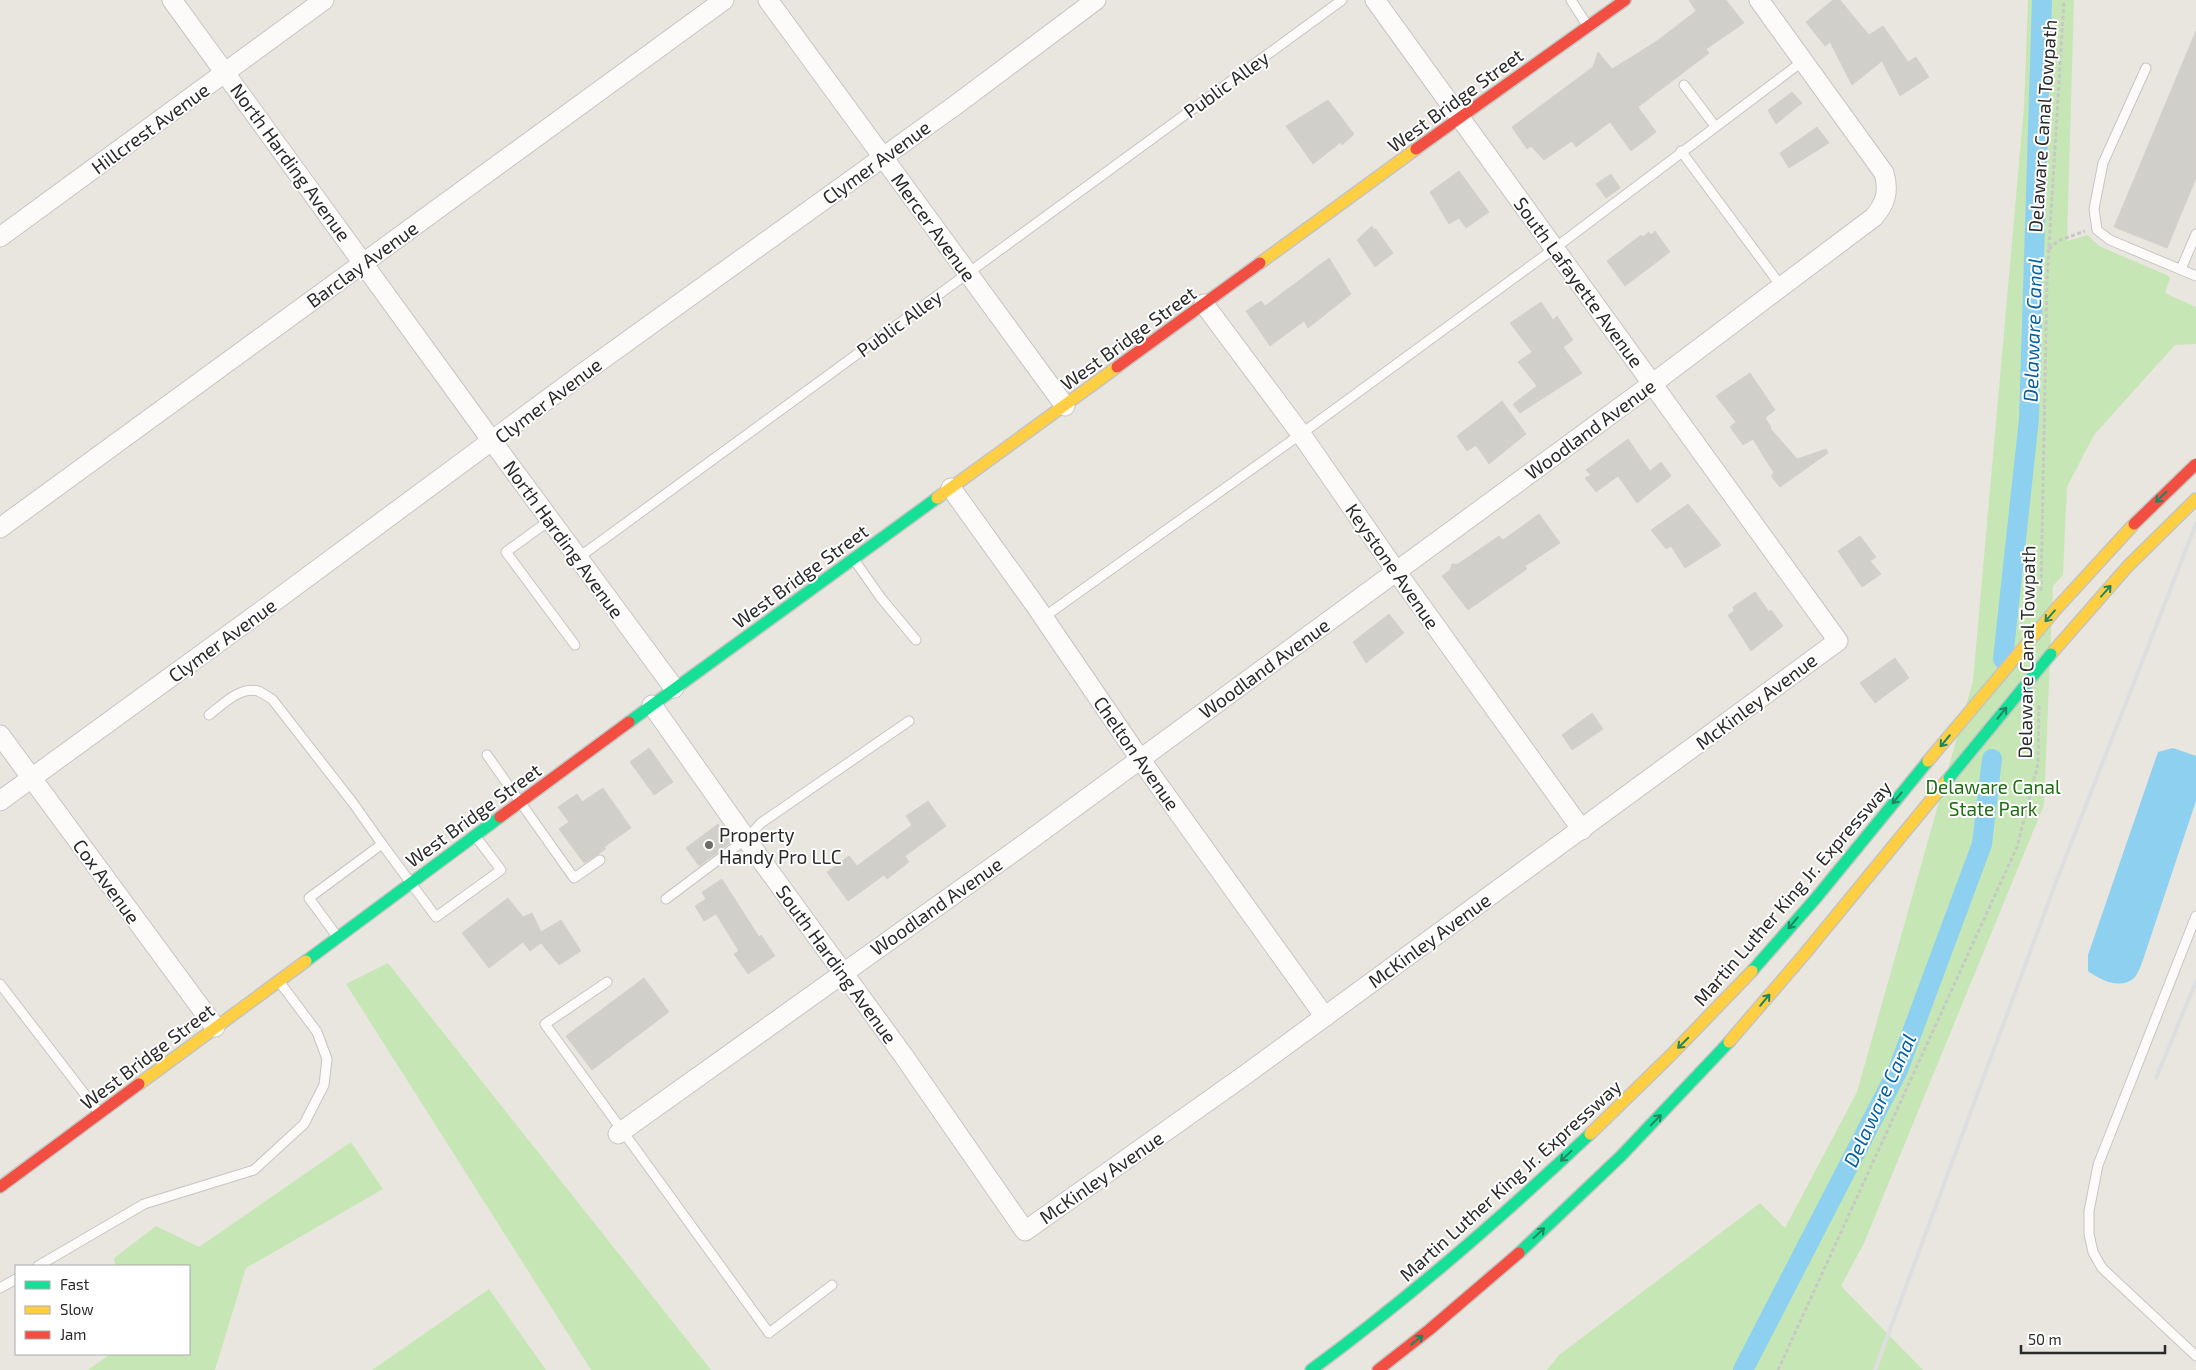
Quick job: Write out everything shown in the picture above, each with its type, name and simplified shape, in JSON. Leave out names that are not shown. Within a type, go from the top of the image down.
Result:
[{"type":"main road","name":"West Bridge Street","points":[[0,1187],[674,688],[952,488],[1459,118],[1625,0]]},
{"type":"main road","name":"Martin Luther King Jr. Expressway","points":[[1311,1370],[1372,1324],[1478,1236],[1633,1093],[1732,993],[1779,941],[2073,589],[2142,515],[2196,464]]},
{"type":"main road","points":[[1378,1370],[1453,1311],[1506,1265],[1659,1118],[1754,1013],[2086,613],[2128,566],[2196,499]]},
{"type":"street","name":"North Harding Avenue","points":[[172,0],[674,688]]},
{"type":"street","name":"Hillcrest Avenue","points":[[0,237],[324,0]]},
{"type":"street","name":"Barclay Avenue","points":[[0,528],[724,0]]},
{"type":"street","name":"Mercer Avenue","points":[[768,0],[1064,406]]},
{"type":"street","name":"Clymer Avenue","points":[[0,800],[1096,0]]},
{"type":"street","name":"South Lafayette Avenue","points":[[1375,0],[1838,641]]},
{"type":"street","points":[[1759,0],[1803,61]]},
{"type":"street","name":"Woodland Avenue","points":[[620,1132],[1140,759],[1652,384],[1874,216],[1883,207],[1887,194],[1887,183],[1884,173],[1803,61]]},
{"type":"street","name":"Keystone Avenue","points":[[1204,304],[1301,434],[1396,572],[1582,830]]},
{"type":"street","name":"Chelton Avenue","points":[[952,488],[1044,617],[1140,759],[1325,1017]]},
{"type":"street","name":"McKinley Avenue","points":[[1020,1224],[1025,1231],[1325,1017],[1838,641]]},
{"type":"street","name":"South Harding Avenue","points":[[652,705],[746,840],[903,1055],[1020,1224]]},
{"type":"street","name":"Cox Avenue","points":[[0,735],[215,1027]]},
{"type":"lane","name":"Public Alley","points":[[578,558],[1342,0]]},
{"type":"lane","points":[[1571,0],[1588,26]]},
{"type":"lane","points":[[1044,617],[1301,434],[1555,248],[1803,61]]},
{"type":"lane","points":[[2146,68],[2103,163],[2094,208],[2097,230],[2110,240],[2196,276]]},
{"type":"lane","points":[[1684,85],[1716,126]]},
{"type":"lane","points":[[1681,152],[1781,286]]},
{"type":"lane","points":[[2181,270],[2196,234]]},
{"type":"lane","points":[[550,520],[506,552],[575,645]]},
{"type":"lane","points":[[854,559],[881,598],[916,640]]},
{"type":"lane","points":[[209,715],[225,702],[245,691],[258,691],[272,699],[353,803],[436,917],[501,870],[474,835]]},
{"type":"lane","points":[[666,899],[746,840],[761,823],[909,720]]},
{"type":"lane","points":[[487,754],[574,878],[600,860]]},
{"type":"lane","points":[[337,937],[309,898],[382,844]]},
{"type":"lane","points":[[2196,916],[2098,1165],[2089,1211],[2089,1234],[2093,1252],[2102,1268],[2196,1356]]},
{"type":"lane","points":[[40,1265],[144,1204],[254,1170],[304,1124],[324,1085],[326,1059],[317,1032],[278,980]]},
{"type":"lane","points":[[607,982],[545,1024],[620,1132],[769,1333],[832,1286]]},
{"type":"lane","points":[[0,984],[99,1113]]},
{"type":"lane","points":[[0,1288],[15,1280]]},
{"type":"path","name":"Delaware Canal Towpath","points":[[2041,596],[2048,250],[2064,0]]},
{"type":"path","points":[[2048,250],[2058,241],[2072,234],[2097,230]]},
{"type":"path","name":"Delaware Canal Towpath","points":[[1778,1370],[2017,847],[2038,764],[2039,704]]},
{"type":"green space","name":"Delaware Canal State Park","points":[[2028,0],[2074,0],[2067,241],[2088,235],[2099,246],[2169,276],[2165,293],[2196,307],[2196,344],[2175,345],[2094,435],[2067,487],[2063,575],[2053,586],[2044,805],[1864,1243],[1841,1286],[1923,1370],[1547,1370],[1559,1355],[1760,1203],[1785,1228],[1857,1092],[1973,681],[2024,107]]},
{"type":"green space","points":[[388,963],[711,1370],[591,1370],[346,984]]},
{"type":"green space","points":[[351,1142],[383,1189],[246,1268],[215,1370],[88,1370],[109,1355],[190,1355],[190,1265],[115,1265],[114,1258],[156,1226],[199,1247]]},
{"type":"green space","points":[[489,1289],[546,1370],[372,1370]]},
{"type":"water","points":[[2173,748],[2196,756],[2196,801],[2138,972],[2129,982],[2111,982],[2098,978],[2088,971],[2088,955],[2158,752]]},
{"type":"building","points":[[1689,0],[1726,0],[1744,23],[1706,49],[1709,53],[1638,107],[1656,132],[1631,151],[1610,122],[1576,147],[1572,141],[1544,160],[1531,146],[1527,149],[1512,127],[1593,67],[1598,52],[1612,69],[1657,41],[1696,11]]},
{"type":"building","points":[[1833,0],[1840,0],[1869,35],[1883,26],[1908,62],[1916,57],[1929,77],[1900,96],[1882,61],[1852,85],[1830,42],[1825,46],[1806,22]]},
{"type":"building","points":[[2196,31],[2196,178],[2167,248],[2114,227]]},
{"type":"building","points":[[1792,92],[1802,103],[1776,124],[1768,110]]},
{"type":"building","points":[[1328,100],[1354,134],[1342,145],[1341,142],[1313,164],[1286,126]]},
{"type":"building","points":[[1817,127],[1829,143],[1789,168],[1780,153]]},
{"type":"building","points":[[1459,171],[1489,212],[1466,228],[1459,218],[1449,224],[1430,192]]},
{"type":"building","points":[[1611,174],[1620,188],[1606,198],[1596,184]]},
{"type":"building","points":[[1372,226],[1393,253],[1375,267],[1357,240]]},
{"type":"building","points":[[1655,231],[1670,252],[1625,286],[1607,261],[1641,235],[1643,237],[1649,232],[1651,235]]},
{"type":"building","points":[[1329,258],[1351,294],[1308,328],[1304,321],[1270,346],[1246,311],[1261,301],[1265,306]]},
{"type":"building","points":[[1541,302],[1553,320],[1557,316],[1573,340],[1563,347],[1582,373],[1520,413],[1513,404],[1537,386],[1518,362],[1532,352],[1510,323]]},
{"type":"building","points":[[1750,373],[1775,410],[1765,418],[1770,428],[1797,459],[1826,449],[1828,453],[1780,487],[1771,476],[1774,473],[1753,439],[1743,445],[1730,427],[1736,422],[1716,396]]},
{"type":"building","points":[[1502,401],[1526,434],[1489,464],[1476,445],[1467,451],[1457,436]]},
{"type":"building","points":[[1628,439],[1650,471],[1661,462],[1671,476],[1637,503],[1618,476],[1596,492],[1585,478],[1591,475],[1586,470]]},
{"type":"building","points":[[1688,504],[1721,545],[1685,568],[1671,546],[1666,549],[1651,530]]},
{"type":"building","points":[[1539,514],[1560,543],[1525,566],[1527,569],[1468,610],[1442,576],[1450,570],[1452,564],[1458,564],[1499,536],[1503,540]]},
{"type":"building","points":[[1860,536],[1876,557],[1870,561],[1881,574],[1862,587],[1838,551]]},
{"type":"building","points":[[1755,592],[1769,612],[1771,610],[1783,626],[1751,651],[1728,615],[1734,611],[1733,607]]},
{"type":"building","points":[[1389,614],[1404,633],[1366,663],[1353,642]]},
{"type":"building","points":[[1895,658],[1909,678],[1875,703],[1860,683]]},
{"type":"building","points":[[1592,713],[1603,729],[1572,750],[1562,735]]},
{"type":"building","points":[[649,748],[673,782],[654,795],[630,762]]},
{"type":"building","points":[[603,788],[631,828],[604,847],[606,849],[584,863],[559,829],[569,822],[558,807],[577,794],[582,802]]},
{"type":"building","points":[[928,801],[946,826],[905,856],[909,862],[887,879],[884,875],[848,901],[827,872],[849,856],[857,866],[912,825],[906,816]]},
{"type":"building","name":"Property Handy Pro LLC","points":[[718,824],[731,842],[699,866],[686,848]]},
{"type":"building","points":[[722,879],[759,937],[761,935],[775,956],[748,974],[734,954],[739,951],[716,914],[704,921],[695,906],[706,899],[702,892]]},
{"type":"building","points":[[508,898],[523,917],[532,913],[541,932],[561,920],[581,951],[559,965],[541,943],[530,951],[523,942],[489,968],[462,933]]},
{"type":"building","points":[[644,978],[669,1012],[592,1070],[566,1036]]},
{"type":"waterway","name":"Delaware Canal","points":[[2003,659],[2029,419],[2042,0]]},
{"type":"waterway","name":"Delaware Canal","points":[[1743,1370],[1898,1070],[1982,844],[1992,759]]},
{"type":"railway","points":[[1875,1370],[2059,874],[2196,524]]},
{"type":"railway","points":[[2156,1078],[2196,982]]},
{"type":"traffic: fast","points":[[629,722],[937,498]]},
{"type":"traffic: fast","points":[[1949,778],[2051,654]]},
{"type":"traffic: fast","points":[[1752,971],[1816,898],[1928,761]]},
{"type":"traffic: fast","points":[[306,961],[500,817]]},
{"type":"traffic: fast","points":[[1519,1253],[1621,1156],[1729,1042]]},
{"type":"traffic: fast","points":[[1311,1370],[1419,1286],[1523,1196],[1590,1134]]},
{"type":"traffic: slow","points":[[1260,263],[1416,149]]},
{"type":"traffic: slow","points":[[937,498],[1117,367]]},
{"type":"traffic: slow","points":[[2051,654],[2128,566],[2196,499]]},
{"type":"traffic: slow","points":[[1928,761],[2057,608],[2134,524]]},
{"type":"traffic: slow","points":[[1729,1042],[1803,956],[1949,778]]},
{"type":"traffic: slow","points":[[139,1084],[306,961]]},
{"type":"traffic: slow","points":[[1590,1134],[1671,1055],[1752,971]]},
{"type":"traffic: jam","points":[[1416,149],[1625,0]]},
{"type":"traffic: jam","points":[[1117,367],[1260,263]]},
{"type":"traffic: jam","points":[[2134,524],[2196,464]]},
{"type":"traffic: jam","points":[[500,817],[629,722]]},
{"type":"traffic: jam","points":[[0,1187],[139,1084]]},
{"type":"traffic: jam","points":[[1378,1370],[1429,1330],[1519,1253]]},
{"type":"place","name":"Property Handy Pro LLC","points":[[709,845]]}]
